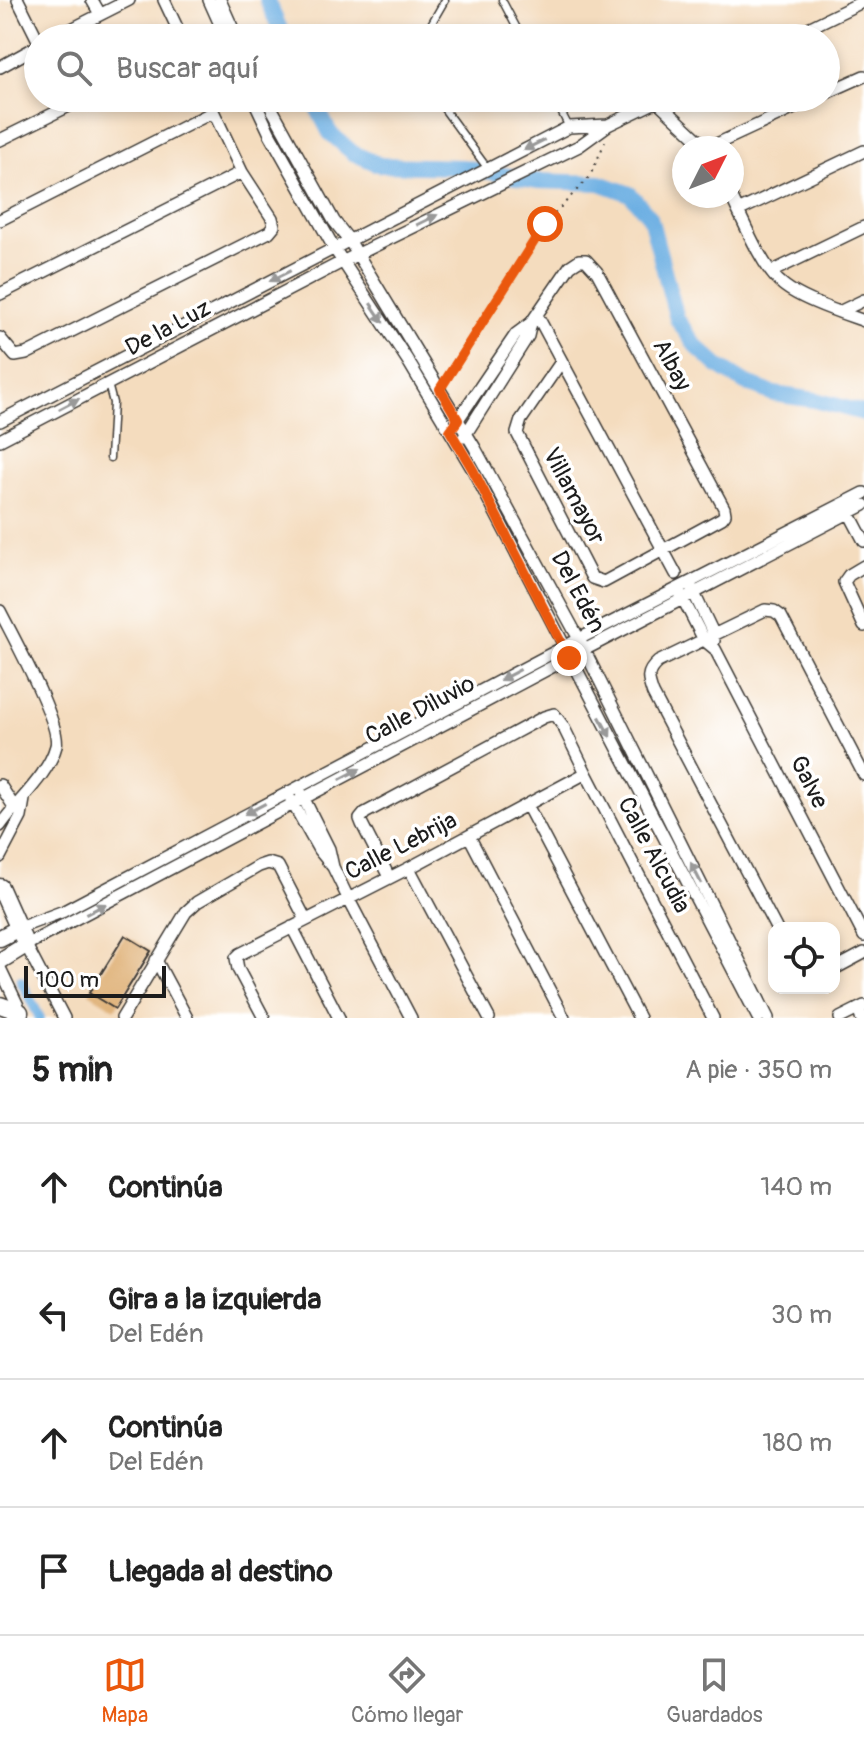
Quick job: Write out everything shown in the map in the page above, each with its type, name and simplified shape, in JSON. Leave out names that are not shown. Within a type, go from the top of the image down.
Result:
[{"type":"street","points":[[18,0],[29,24]]},
{"type":"street","points":[[92,0],[100,14]]},
{"type":"street","points":[[81,24],[129,0]]},
{"type":"street","points":[[164,0],[175,24]]},
{"type":"street","points":[[209,0],[220,24]]},
{"type":"street","points":[[220,0],[231,24]]},
{"type":"street","points":[[817,24],[864,1]]},
{"type":"street","points":[[0,67],[24,52]]},
{"type":"street","points":[[840,87],[864,76]]},
{"type":"street","points":[[0,140],[57,112]]},
{"type":"street","points":[[0,220],[213,112],[242,172],[274,226],[269,232],[26,354],[15,356],[0,338]]},
{"type":"street","name":"Del Edén","points":[[260,112],[342,262],[408,361],[458,445],[758,1018]]},
{"type":"street","name":"Del Edén","points":[[274,112],[334,221],[349,240],[466,433],[582,644],[768,1018]]},
{"type":"street","points":[[579,146],[569,127],[608,125],[636,112]]},
{"type":"street","points":[[672,112],[696,136]]},
{"type":"street","points":[[733,136],[785,112]]},
{"type":"street","name":"De la Luz","points":[[0,440],[342,262],[579,146],[608,125]]},
{"type":"street","name":"De la Luz","points":[[0,421],[569,127]]},
{"type":"street","points":[[738,211],[864,151]]},
{"type":"street","points":[[0,294],[242,172]]},
{"type":"street","points":[[737,208],[771,272],[781,284],[864,321]]},
{"type":"street","points":[[771,272],[864,227]]},
{"type":"street","name":"Albay","points":[[458,445],[528,336],[534,319],[570,266],[583,259],[592,264],[724,508],[722,518],[666,548]]},
{"type":"street","points":[[839,312],[864,300]]},
{"type":"street","points":[[534,319],[666,548],[676,574]]},
{"type":"street","name":"Albay","points":[[450,431],[516,334],[534,319]]},
{"type":"street","name":"Villamayor","points":[[561,362],[521,420],[517,433],[592,578],[604,582],[666,548]]},
{"type":"street","points":[[0,938],[64,911],[293,789],[862,502]]},
{"type":"street","points":[[846,508],[864,541]]},
{"type":"street","points":[[864,566],[844,582],[864,626]]},
{"type":"street","points":[[686,591],[709,638]]},
{"type":"street","points":[[773,922],[647,679],[650,670],[658,662],[765,610],[774,611],[781,616],[864,775]]},
{"type":"street","points":[[0,611],[58,738],[53,754],[24,799],[21,817],[0,857]]},
{"type":"street","name":"Galve","points":[[709,638],[864,936]]},
{"type":"street","name":"Calle Diluvio","points":[[0,961],[567,653]]},
{"type":"street","name":"Calle Alcudia","points":[[389,877],[360,819],[365,813],[554,714],[563,726],[713,1018]]},
{"type":"street","name":"Calle Lebrija","points":[[264,1018],[238,969],[236,958],[245,950],[409,868],[586,773]]},
{"type":"street","points":[[0,785],[21,817]]},
{"type":"street","points":[[293,789],[329,849],[333,867],[348,898],[411,1018]]},
{"type":"street","points":[[0,826],[13,806],[24,799]]},
{"type":"street","points":[[527,805],[639,1018]]},
{"type":"street","points":[[469,836],[564,1018]]},
{"type":"street","points":[[122,1018],[191,907],[264,864],[273,863],[281,870],[306,920]]},
{"type":"street","points":[[409,868],[489,1018]]},
{"type":"street","points":[[0,887],[64,1018]]},
{"type":"street","points":[[292,927],[339,1018]]},
{"type":"street","points":[[840,966],[864,953]]},
{"type":"street","points":[[156,960],[187,1018]]},
{"type":"street","points":[[0,968],[22,1015]]},
{"type":"street","points":[[0,1005],[22,1015]]},
{"type":"street","points":[[840,1018],[864,1006]]},
{"type":"lane","points":[[431,24],[445,0]]},
{"type":"lane","points":[[502,0],[515,24]]},
{"type":"lane","points":[[446,112],[488,169]]},
{"type":"lane","points":[[561,112],[569,127]]},
{"type":"lane","points":[[108,384],[113,403],[110,458]]},
{"type":"path","points":[[440,389],[545,224],[590,176],[604,144],[608,125]]},
{"type":"building","points":[[125,935],[151,951],[115,1009],[89,993]]},
{"type":"waterway","points":[[267,0],[278,24]]},
{"type":"waterway","points":[[319,112],[330,133],[353,153],[380,165],[463,167],[537,181],[600,183],[630,194],[650,217],[677,319],[695,345],[718,366],[745,383],[774,394],[815,400],[864,413]]},
{"type":"waterway","points":[[21,981],[40,1018]]},
{"type":"route","points":[[545,224],[440,389],[458,420],[450,431],[569,658]]}]
